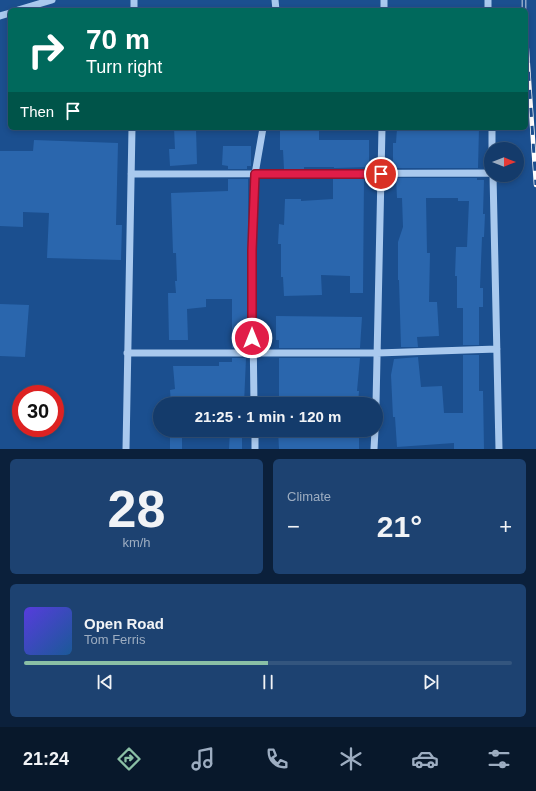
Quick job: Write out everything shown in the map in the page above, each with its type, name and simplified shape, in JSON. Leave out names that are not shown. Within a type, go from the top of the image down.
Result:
[{"type":"street","points":[[25,8],[52,0]]},
{"type":"street","points":[[126,449],[132,130]]},
{"type":"street","points":[[254,397],[252,353],[252,250],[255,174],[263,130]]},
{"type":"street","points":[[376,397],[382,130]]},
{"type":"street","points":[[492,130],[492,142]]},
{"type":"street","points":[[131,174],[484,174]]},
{"type":"street","points":[[492,182],[499,449]]},
{"type":"street","points":[[127,353],[377,353],[496,349]]},
{"type":"street","points":[[255,437],[255,449]]},
{"type":"street","points":[[374,449],[375,437]]},
{"type":"building","points":[[174,130],[196,130],[197,164],[170,166],[169,149],[175,149]]},
{"type":"building","points":[[280,130],[319,130],[319,140],[369,140],[369,167],[304,167],[304,169],[284,169],[283,150],[280,150]]},
{"type":"building","points":[[397,130],[479,130],[478,168],[393,168],[393,143],[396,143]]},
{"type":"building","points":[[34,140],[118,143],[116,225],[122,225],[121,260],[47,258],[49,213],[23,212],[23,227],[0,226],[0,151],[33,151]]},
{"type":"building","points":[[223,146],[251,146],[251,166],[247,166],[247,169],[228,169],[228,166],[222,165]]},
{"type":"building","points":[[333,178],[364,178],[363,293],[350,293],[350,276],[321,275],[322,295],[284,296],[283,277],[281,277],[281,244],[278,244],[279,224],[284,225],[285,199],[301,199],[301,201],[333,199]]},
{"type":"building","points":[[396,178],[477,178],[477,180],[484,180],[483,214],[485,214],[484,237],[482,237],[480,288],[483,288],[483,307],[479,307],[479,345],[463,345],[463,308],[457,308],[457,276],[455,276],[456,247],[467,247],[469,201],[458,201],[458,198],[426,198],[427,253],[430,253],[429,302],[437,302],[439,336],[417,337],[418,347],[401,347],[398,242],[403,227],[402,198],[397,198]]},
{"type":"building","points":[[228,179],[248,179],[248,343],[246,343],[246,348],[232,348],[232,299],[206,299],[206,307],[187,309],[188,340],[169,340],[168,293],[176,293],[175,281],[177,281],[176,253],[173,253],[171,193],[228,191]]},
{"type":"building","points":[[0,304],[29,305],[25,357],[0,356]]},
{"type":"building","points":[[276,316],[362,317],[360,348],[279,348],[279,340],[276,340]]},
{"type":"building","points":[[463,355],[479,355],[479,391],[483,391],[484,449],[454,449],[454,443],[397,447],[395,417],[393,417],[391,375],[394,359],[418,357],[421,387],[442,386],[444,413],[463,413]]},
{"type":"building","points":[[232,358],[246,358],[244,397],[170,397],[170,390],[175,389],[173,366],[219,366],[219,362],[232,362]]},
{"type":"building","points":[[279,358],[360,358],[357,391],[359,391],[359,397],[279,397]]},
{"type":"building","points":[[170,437],[182,437],[182,449],[170,449]]},
{"type":"building","points":[[230,437],[242,437],[242,449],[229,449]]},
{"type":"building","points":[[278,437],[359,437],[359,449],[279,449]]},
{"type":"railway","points":[[524,0],[524,8]]},
{"type":"railway","points":[[528,66],[536,185]]},
{"type":"route","points":[[252,338],[252,250],[255,174],[381,174]]}]
